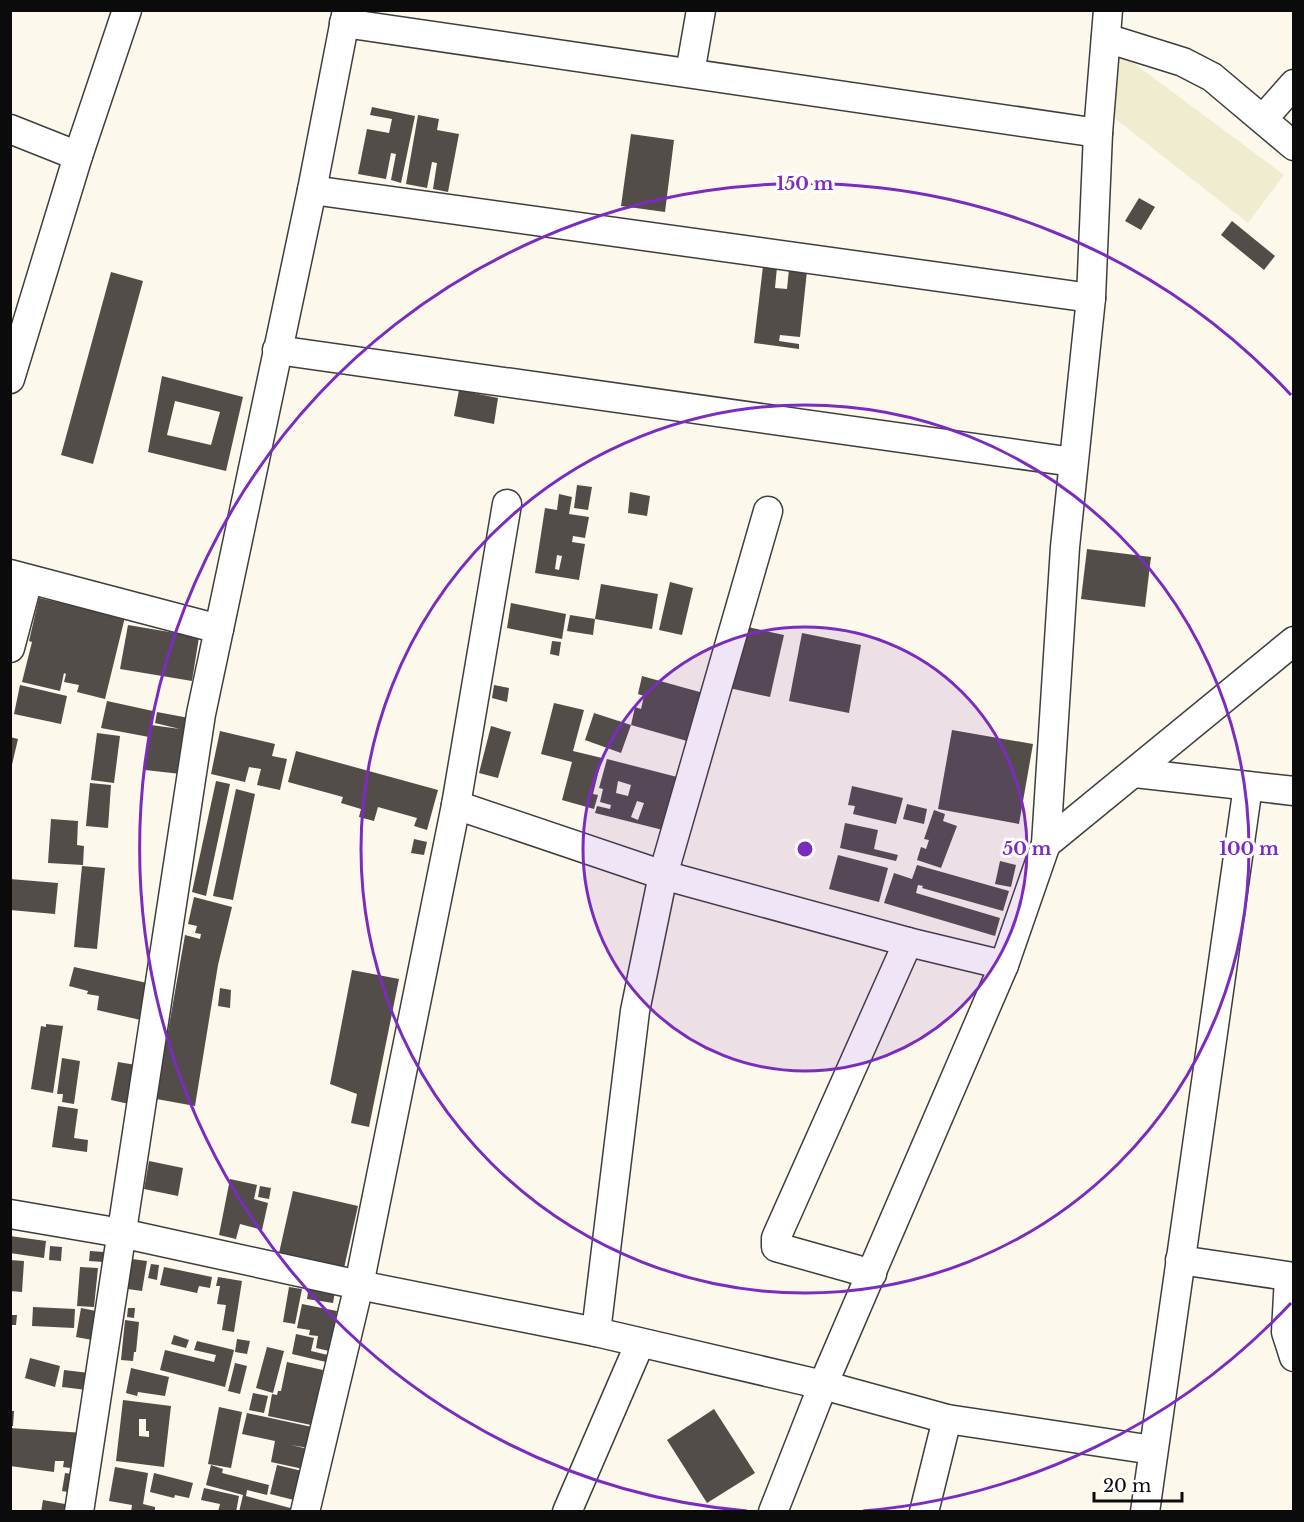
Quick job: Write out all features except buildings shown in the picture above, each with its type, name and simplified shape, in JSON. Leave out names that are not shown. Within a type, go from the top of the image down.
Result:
[{"type":"street","points":[[10,380],[78,156],[127,10]]},
{"type":"street","points":[[690,73],[701,10]]},
{"type":"street","points":[[773,1512],[823,1385],[1004,965],[1047,844],[1065,547],[1091,298],[1098,133],[1108,10]]},
{"type":"street","points":[[79,1512],[201,714],[312,190],[346,17],[690,73],[1098,133]]},
{"type":"street","points":[[1106,38],[1183,62],[1212,77],[1293,146]]},
{"type":"street","points":[[1263,119],[1293,84]]},
{"type":"street","points":[[10,129],[78,156]]},
{"type":"street","points":[[312,190],[1091,298]]},
{"type":"street","points":[[277,350],[1073,462]]},
{"type":"street","points":[[305,1512],[359,1286],[456,805],[507,504]]},
{"type":"street","points":[[596,1332],[635,1011],[663,875],[768,511]]},
{"type":"street","points":[[10,648],[19,577],[219,629]]},
{"type":"street","points":[[1047,844],[1293,641]]},
{"type":"street","points":[[1135,772],[1293,791]]},
{"type":"street","points":[[1144,1512],[1248,786]]},
{"type":"street","points":[[456,805],[663,875],[908,942],[1004,965]]},
{"type":"street","points":[[872,1274],[776,1247],[776,1238],[908,942]]},
{"type":"street","points":[[10,1214],[122,1233],[359,1286],[596,1332],[823,1385],[947,1419],[1153,1450]]},
{"type":"street","points":[[1180,1260],[1291,1277],[1286,1332],[1293,1357]]},
{"type":"street","points":[[567,1512],[640,1343]]},
{"type":"street","points":[[924,1512],[947,1419]]},
{"type":"shaded area","points":[[1119,52],[1284,175],[1248,223],[1113,117]]}]
